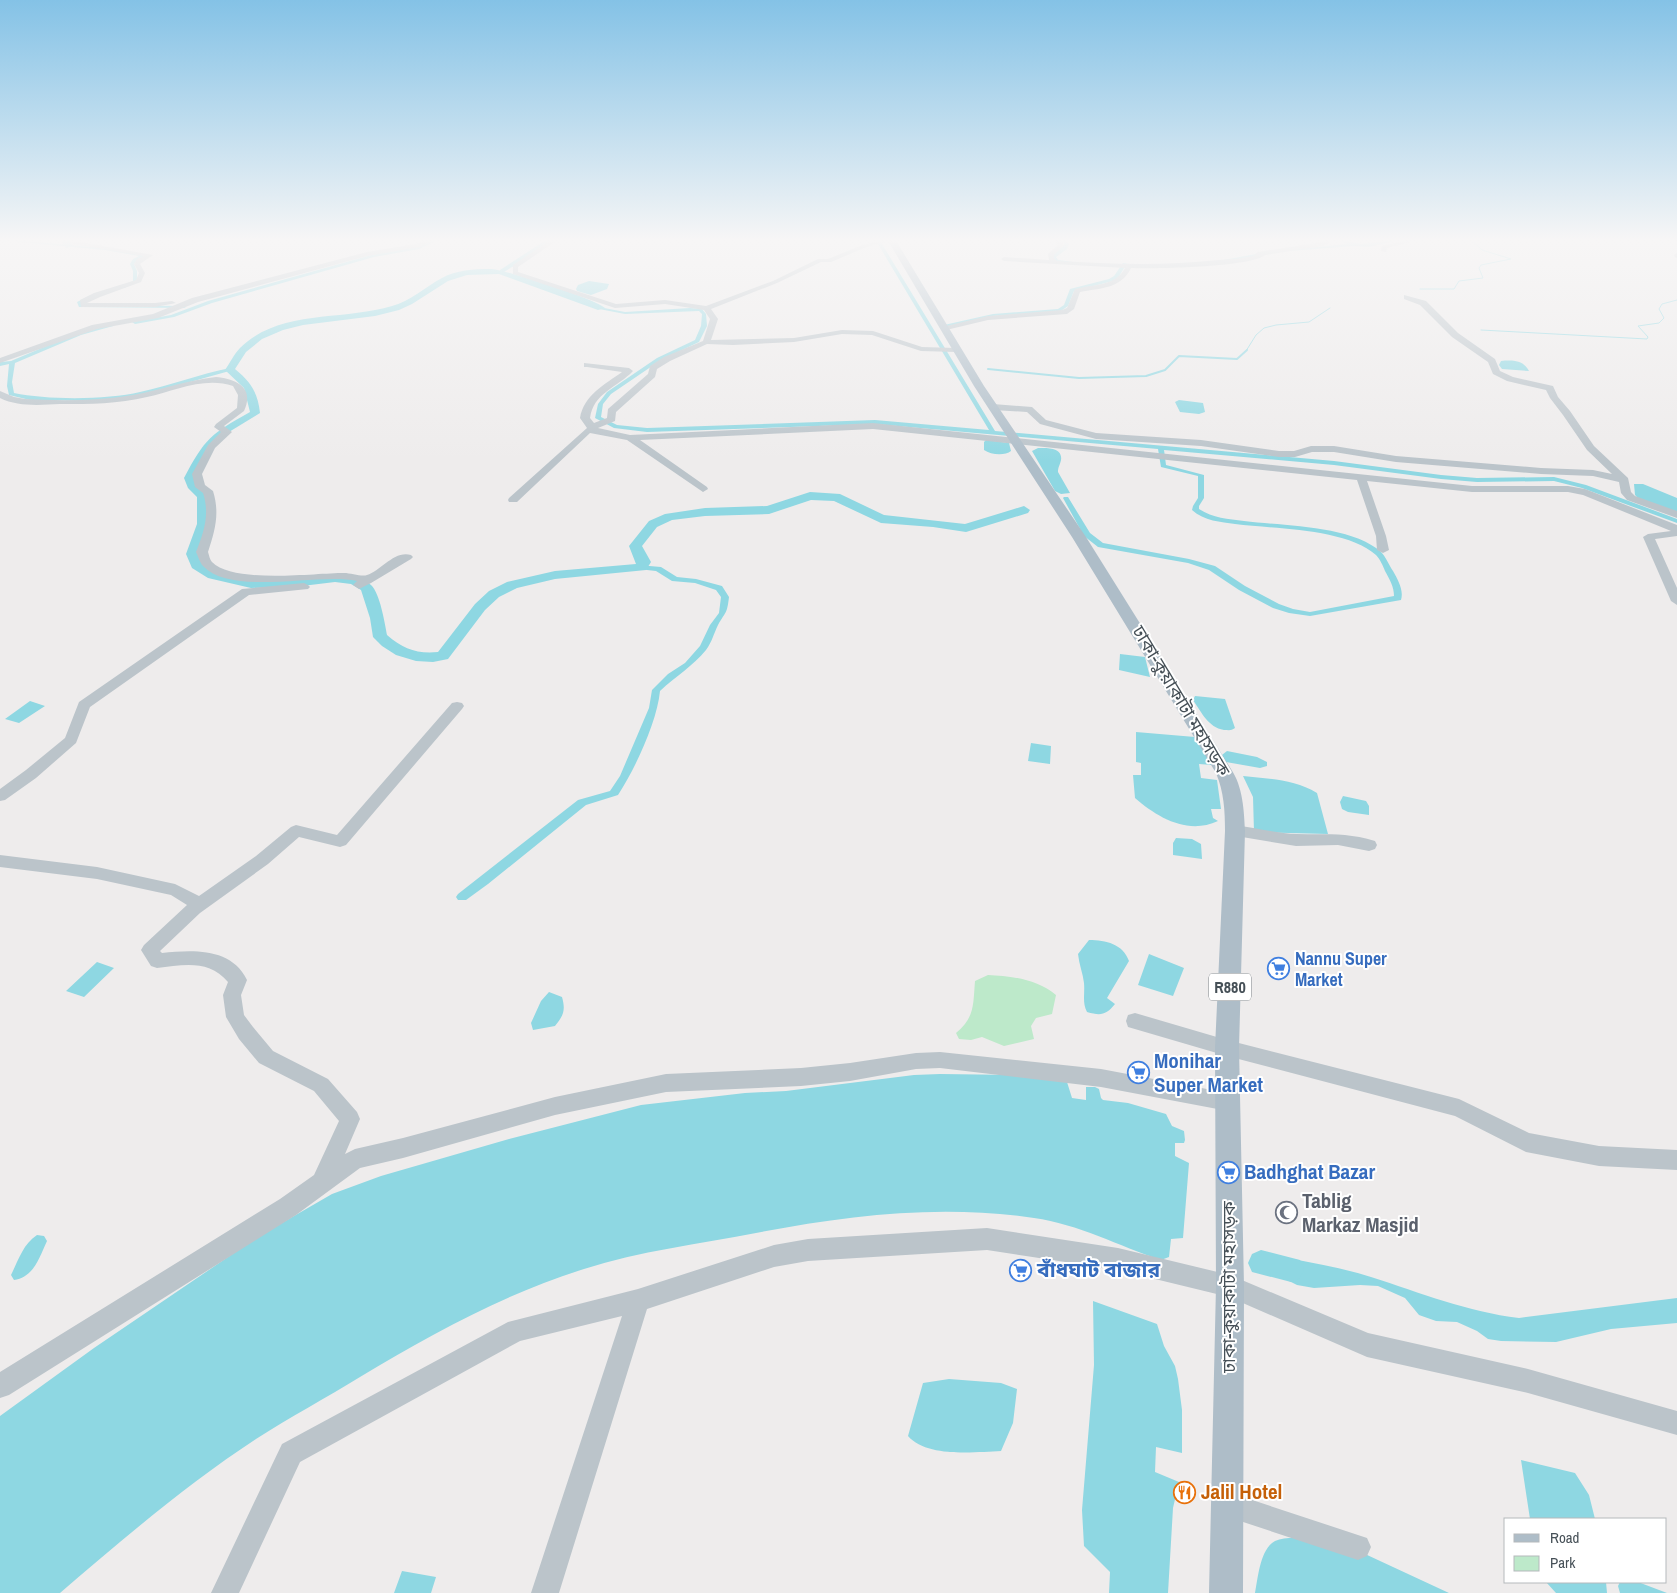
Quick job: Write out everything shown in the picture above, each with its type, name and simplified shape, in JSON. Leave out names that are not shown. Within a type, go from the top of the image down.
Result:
[{"type":"main road","name":"ঢাকা-কুয়াকাটা মহাসড়ক","points":[[936,313],[956,350],[1135,624],[1226,773],[1234,801],[1235,831],[1228,1048],[1230,1286],[1226,1593]]},
{"type":"street","points":[[0,361],[95,327],[161,313]]},
{"type":"street","points":[[706,342],[714,319],[710,313]]},
{"type":"street","points":[[945,329],[988,318],[1047,313]]},
{"type":"street","points":[[1433,313],[1454,335],[1492,362],[1496,372],[1510,379],[1550,388],[1554,398],[1567,413],[1590,448],[1624,480],[1626,493],[1631,498],[1677,515]]},
{"type":"street","points":[[513,500],[588,430],[612,419],[611,411],[652,375],[653,368],[667,359],[706,342],[733,343],[794,340],[842,332],[873,333],[921,349],[956,350]]},
{"type":"street","points":[[586,365],[629,371],[600,392],[590,404],[585,418],[593,429],[630,438],[873,426],[1472,489],[1568,489],[1585,492],[1677,531]]},
{"type":"street","points":[[0,394],[16,401],[79,403],[105,402],[145,396],[201,382],[219,381],[239,386],[243,397],[242,409],[221,424],[220,427],[227,432],[210,447],[197,474],[200,487],[208,491],[210,496],[213,522],[202,552],[207,564],[225,574],[252,578],[358,577],[361,584]]},
{"type":"street","points":[[994,407],[1029,409],[1042,422],[1096,436],[1201,443],[1279,454],[1295,454],[1311,449],[1334,449],[1387,458],[1541,471],[1593,473],[1624,480]]},
{"type":"street","points":[[630,438],[703,489]]},
{"type":"street","points":[[1361,477],[1384,550]]},
{"type":"street","points":[[1677,531],[1648,537],[1677,601]]},
{"type":"street","points":[[0,796],[31,774],[71,740],[84,705],[246,592],[309,586],[361,584],[407,557]]},
{"type":"street","points":[[323,1180],[350,1118],[321,1085],[266,1057],[246,1033],[235,1017],[232,995],[238,980],[231,970],[218,961],[199,957],[157,961],[150,950],[166,933],[200,904],[279,849],[296,831],[340,841],[457,706]]},
{"type":"street","points":[[1235,831],[1296,840],[1338,839],[1369,845]]},
{"type":"street","points":[[0,860],[97,873],[176,890],[200,904]]},
{"type":"street","points":[[1135,1021],[1228,1048],[1459,1108],[1526,1142],[1599,1156],[1677,1160]]},
{"type":"street","points":[[0,1386],[288,1207],[323,1180],[355,1159],[403,1148],[555,1106],[666,1083],[830,1074],[916,1061],[940,1060],[1101,1078],[1228,1102]]},
{"type":"street","points":[[224,1593],[291,1453],[516,1330],[638,1300],[774,1256],[808,1250],[987,1239],[1118,1259],[1230,1286],[1367,1345],[1528,1381],[1677,1423]]},
{"type":"street","points":[[546,1593],[638,1300]]},
{"type":"street","points":[[1228,1505],[1358,1547]]},
{"type":"green space","points":[[988,975],[1006,976],[1032,982],[1041,985],[1056,995],[1052,1014],[1036,1018],[1031,1026],[1034,1039],[1004,1046],[982,1037],[971,1040],[959,1039],[956,1033],[967,1022],[972,1010],[975,981]]},
{"type":"water","points":[[1501,361],[1517,362],[1527,367],[1529,371],[1502,369],[1499,365]]},
{"type":"water","points":[[1179,400],[1203,403],[1205,412],[1199,414],[1180,412],[1175,402]]},
{"type":"water","points":[[986,440],[1009,443],[1011,451],[1002,454],[987,452],[984,450],[984,442]]},
{"type":"water","points":[[1038,448],[1057,450],[1061,456],[1058,472],[1070,493],[1061,494],[1055,491],[1032,451]]},
{"type":"water","points":[[1634,484],[1643,484],[1677,498],[1677,513],[1640,500],[1635,495]]},
{"type":"water","points":[[1120,654],[1145,657],[1150,677],[1119,670]]},
{"type":"water","points":[[1195,696],[1225,699],[1235,728],[1224,730],[1210,723],[1193,700]]},
{"type":"water","points":[[30,701],[45,706],[19,723],[5,719]]},
{"type":"water","points":[[1136,732],[1195,737],[1212,765],[1199,764],[1201,778],[1217,780],[1221,809],[1211,809],[1213,818],[1218,821],[1196,826],[1174,822],[1153,812],[1135,798],[1133,775],[1141,775],[1141,763],[1136,762]]},
{"type":"water","points":[[1031,743],[1051,746],[1050,764],[1028,761]]},
{"type":"water","points":[[1227,751],[1257,757],[1267,762],[1267,766],[1260,768],[1226,762],[1222,755]]},
{"type":"water","points":[[1243,776],[1290,782],[1317,793],[1328,834],[1254,832],[1253,797]]},
{"type":"water","points":[[1343,796],[1366,801],[1369,806],[1369,815],[1348,812],[1342,809],[1340,802]]},
{"type":"water","points":[[1176,838],[1192,839],[1201,844],[1202,859],[1173,855],[1173,843]]},
{"type":"water","points":[[1089,940],[1113,944],[1123,951],[1129,961],[1107,998],[1115,1004],[1103,1014],[1087,1012],[1085,1005],[1084,983],[1078,954]]},
{"type":"water","points":[[1149,954],[1184,968],[1173,996],[1138,985]]},
{"type":"water","points":[[97,962],[114,968],[84,997],[66,991]]},
{"type":"water","points":[[549,992],[562,997],[564,1010],[562,1016],[555,1026],[533,1030],[531,1023],[541,1001]]},
{"type":"water","points":[[914,1075],[1016,1075],[1067,1082],[1072,1098],[1086,1100],[1086,1087],[1095,1087],[1099,1089],[1103,1100],[1128,1103],[1166,1114],[1172,1126],[1184,1131],[1184,1143],[1175,1143],[1175,1156],[1189,1163],[1183,1238],[1171,1239],[1169,1257],[1161,1260],[1082,1230],[1050,1221],[999,1214],[929,1212],[825,1221],[648,1253],[584,1269],[525,1290],[469,1316],[269,1431],[180,1494],[60,1593],[0,1593],[0,1416],[94,1348],[256,1238],[332,1194],[381,1176],[509,1139],[641,1105],[745,1093],[786,1091]]},
{"type":"water","points":[[37,1235],[44,1236],[47,1241],[35,1266],[26,1275],[14,1280],[11,1275],[21,1253]]},
{"type":"water","points":[[1293,1259],[1362,1274],[1463,1307],[1519,1318],[1677,1298],[1677,1323],[1611,1329],[1556,1342],[1488,1339],[1477,1331],[1457,1322],[1436,1321],[1419,1315],[1405,1298],[1378,1286],[1360,1285],[1314,1288],[1297,1285],[1287,1280],[1280,1271],[1268,1267],[1269,1261],[1284,1263]]},
{"type":"water","points":[[1093,1301],[1157,1324],[1164,1346],[1175,1366],[1182,1410],[1182,1453],[1156,1447],[1155,1472],[1179,1482],[1173,1508],[1168,1593],[1109,1593],[1110,1572],[1084,1546],[1082,1510],[1094,1365]]},
{"type":"water","points":[[949,1379],[1001,1383],[1017,1389],[1013,1423],[1001,1451],[939,1451],[916,1443],[908,1436],[923,1383]]},
{"type":"water","points":[[1521,1460],[1575,1473],[1589,1495],[1595,1518],[1530,1518]]},
{"type":"water","points":[[1303,1538],[1365,1554],[1449,1593],[1255,1593],[1260,1564],[1270,1545],[1282,1539]]},
{"type":"water","points":[[402,1571],[436,1577],[431,1593],[394,1593]]},
{"type":"water","points":[[1547,1583],[1606,1583],[1607,1593],[1556,1593]]},
{"type":"water","points":[[1620,1583],[1641,1583],[1667,1593],[1620,1593],[1618,1586]]},
{"type":"waterway","points":[[135,322],[179,313]]},
{"type":"waterway","points":[[372,313],[303,322],[280,328],[259,337],[242,350],[230,370],[249,388],[253,398],[255,413],[220,433],[205,449],[190,478],[194,488],[203,496],[203,524],[193,554],[197,565],[213,575],[251,584],[302,582],[335,578],[355,580],[367,588],[377,618],[380,637],[408,655],[424,657],[443,656],[480,607],[494,594],[512,585],[555,575],[641,567],[644,562],[635,546],[653,524],[669,517],[705,512],[769,510],[810,496],[836,497],[881,519],[966,528],[1024,510]]},
{"type":"waterway","points":[[703,313],[704,326],[697,341],[659,359],[609,393],[600,404],[598,418],[616,427],[647,430],[875,422],[1334,463],[1441,477],[1477,480],[1554,479],[1584,486],[1677,521]]},
{"type":"waterway","points":[[922,313],[993,432]]},
{"type":"waterway","points":[[947,325],[993,315],[1015,313]]},
{"type":"waterway","points":[[1246,351],[1256,335],[1264,328],[1309,322],[1322,313]]},
{"type":"waterway","points":[[1481,330],[1647,339],[1648,337],[1638,326],[1659,323],[1664,318],[1661,313]]},
{"type":"waterway","points":[[12,362],[79,334],[111,325]]},
{"type":"waterway","points":[[988,369],[1079,378],[1146,376],[1165,370],[1179,356],[1237,359],[1246,351]]},
{"type":"waterway","points":[[0,364],[12,362]]},
{"type":"waterway","points":[[12,362],[11,394],[30,398],[105,399],[140,394],[205,375],[230,370]]},
{"type":"waterway","points":[[1066,498],[1087,534],[1101,545],[1189,561],[1212,568],[1242,588],[1276,606],[1292,611],[1310,614],[1398,598],[1396,584],[1383,560],[1379,554],[1367,545],[1352,539],[1312,530],[1226,521],[1210,517],[1196,510],[1196,506],[1201,498],[1201,475],[1163,466],[1161,448]]},
{"type":"waterway","points":[[462,897],[582,802],[614,793],[625,776],[654,708],[656,690],[671,676],[688,665],[704,647],[714,625],[723,613],[725,597],[719,588],[696,581],[675,579],[658,569],[641,567]]},
{"type":"waterway","points":[[1261,1263],[1291,1269]]},
{"type":"place","name":"Nannu Super Market","points":[[1279,969]]},
{"type":"place","name":"Monihar Super Market","points":[[1138,1073]]},
{"type":"place","name":"Badhghat Bazar","points":[[1228,1172]]},
{"type":"place","name":"Tablig Markaz Masjid","points":[[1286,1213]]},
{"type":"place","name":"বাঁধঘাট বাজার","points":[[1021,1270]]},
{"type":"place","name":"Jalil Hotel","points":[[1185,1492]]}]
